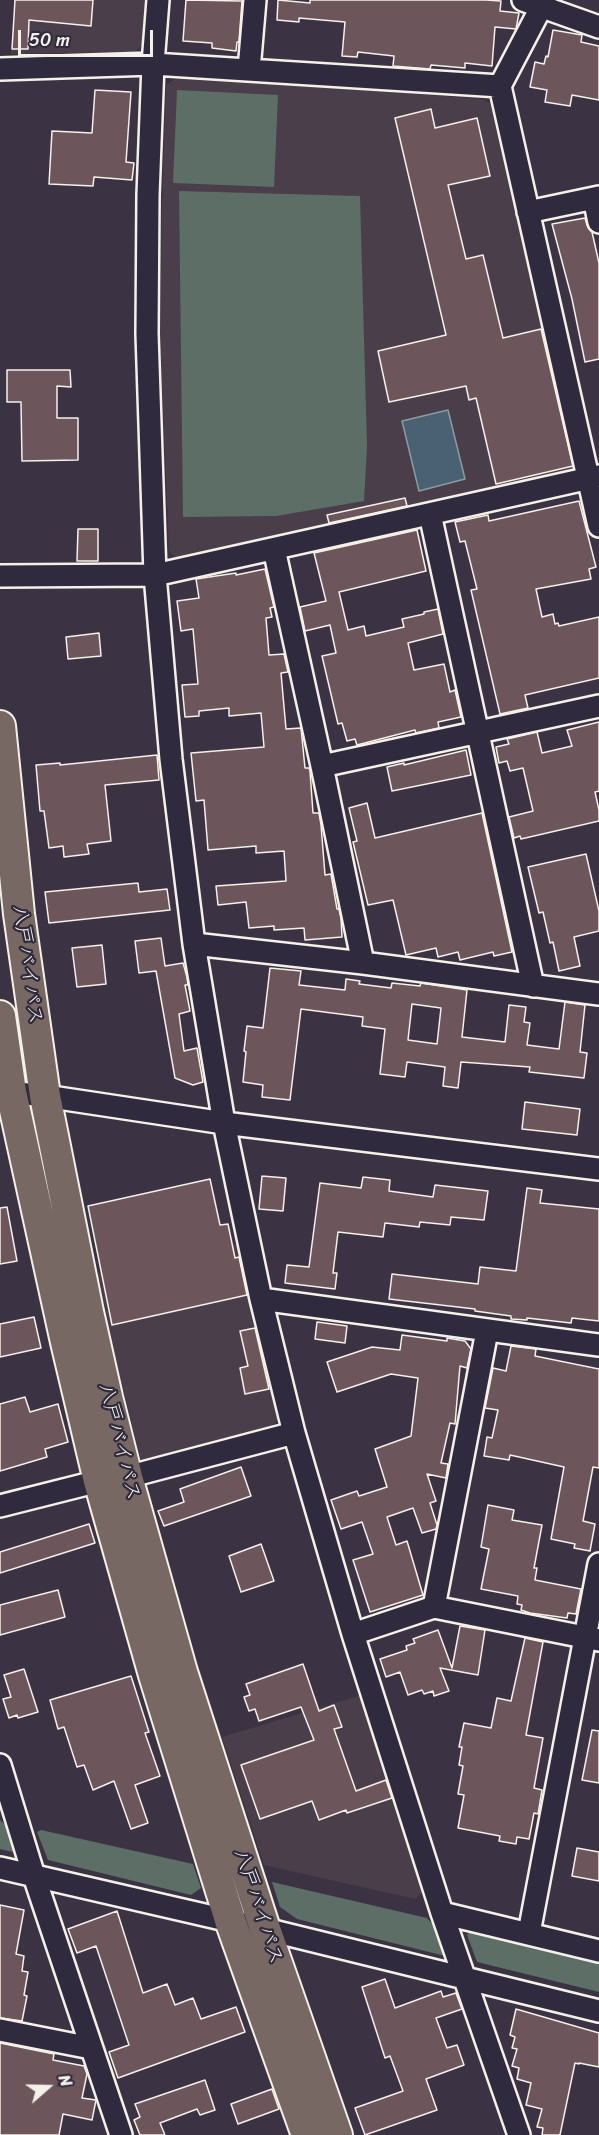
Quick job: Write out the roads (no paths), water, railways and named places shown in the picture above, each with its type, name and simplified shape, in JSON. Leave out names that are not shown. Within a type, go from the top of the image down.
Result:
[{"type":"highway","name":"八戸バイパス","points":[[0,726],[19,914],[45,1096],[88,1312],[113,1479],[154,1676],[231,1923],[307,2135]]},
{"type":"highway","name":"八戸バイパス","points":[[0,1016],[5,1092],[66,1342],[182,1672],[265,1929],[337,2135]]},
{"type":"street","points":[[158,0],[148,195],[147,334],[155,574],[171,759],[194,944],[224,1123],[261,1299],[294,1433],[353,1634],[442,1913],[519,2135]]},
{"type":"street","points":[[249,70],[255,0]]},
{"type":"street","points":[[599,27],[537,3],[500,86],[528,212],[594,477],[599,526]]},
{"type":"street","points":[[0,69],[153,64],[500,86]]},
{"type":"street","points":[[528,212],[596,198],[599,222]]},
{"type":"street","points":[[0,576],[155,574],[594,477]]},
{"type":"street","points":[[430,514],[533,986]]},
{"type":"street","points":[[274,549],[363,963]]},
{"type":"street","points":[[322,766],[599,706]]},
{"type":"street","points":[[194,944],[363,963],[599,994]]},
{"type":"street","points":[[5,1092],[224,1123],[599,1169]]},
{"type":"street","points":[[261,1299],[599,1345]]},
{"type":"street","points":[[434,1607],[487,1331]]},
{"type":"street","points":[[0,1506],[294,1433]]},
{"type":"street","points":[[529,1933],[592,1638],[599,1564]]},
{"type":"street","points":[[353,1634],[434,1607],[592,1638]]},
{"type":"street","points":[[0,1766],[7,1810],[34,1876],[121,2135]]},
{"type":"street","points":[[0,1868],[265,1929],[599,2011]]},
{"type":"street","points":[[442,1913],[599,1951]]},
{"type":"street","points":[[0,2030],[91,2048]]},
{"type":"water","points":[[448,410],[465,479],[419,491],[402,421]]}]
